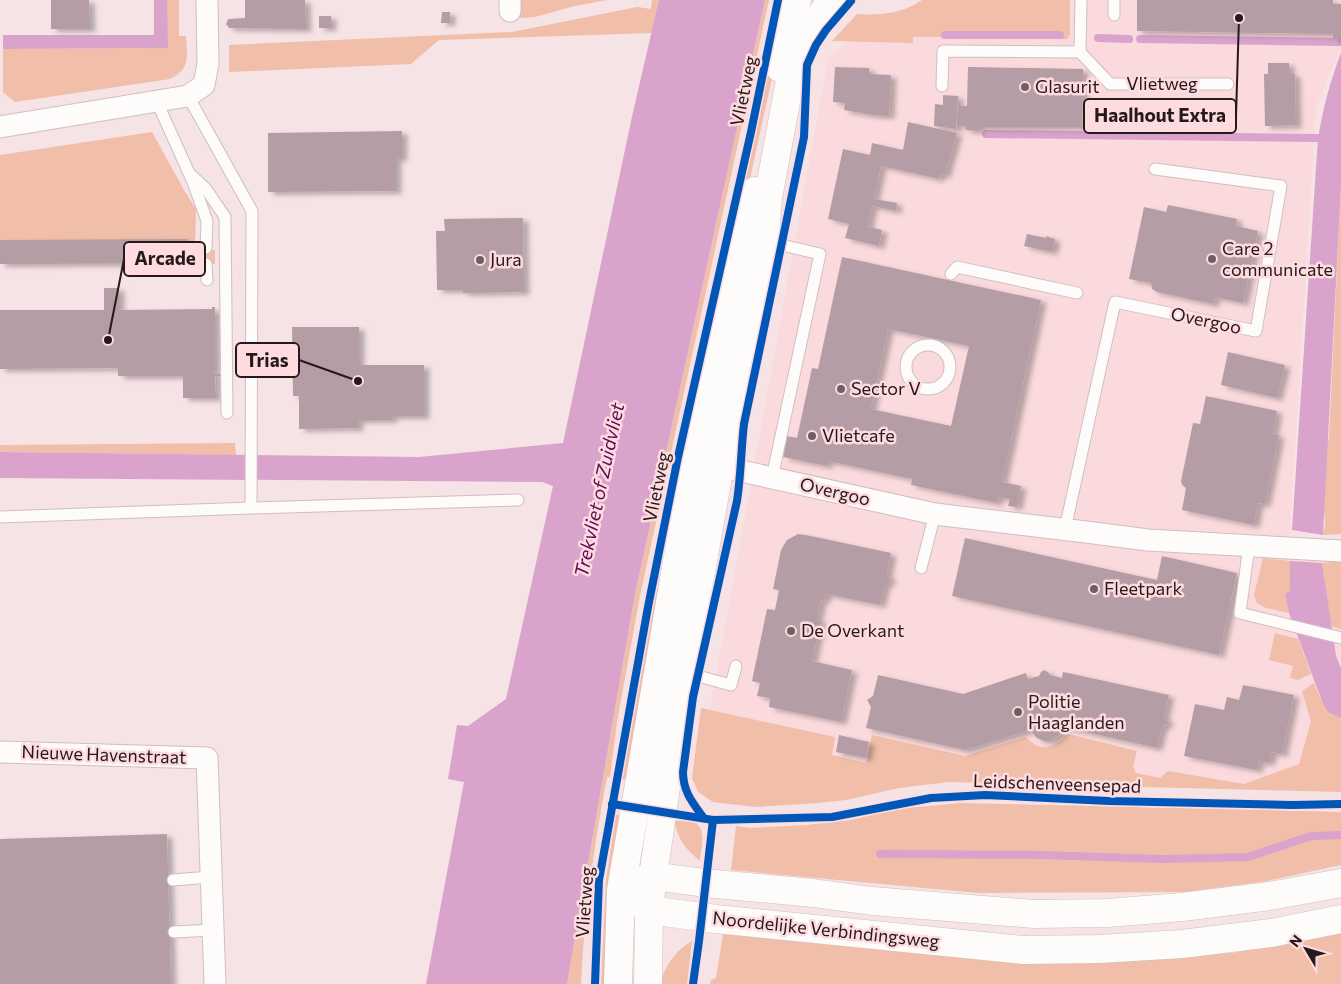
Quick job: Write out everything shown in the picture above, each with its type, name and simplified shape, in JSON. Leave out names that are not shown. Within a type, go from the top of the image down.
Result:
[{"type":"street","points":[[0,127],[157,102],[196,90],[208,63],[208,0]]},
{"type":"street","name":"Vlietweg","points":[[618,984],[621,890],[671,669],[708,464],[763,259],[754,239],[768,129],[787,28],[797,0]]},
{"type":"street","name":"Vlietweg","points":[[754,239],[768,198],[794,58],[806,35],[832,0]]},
{"type":"street","name":"Overgoo","points":[[708,464],[934,514],[1148,540],[1341,551]]},
{"type":"street","name":"Vlietweg","points":[[648,984],[649,910],[671,669]]},
{"type":"street","name":"Nieuwe Havenstraat","points":[[0,752],[207,758],[211,877]]},
{"type":"street","points":[[621,890],[653,876]]},
{"type":"street","name":"Noordelijke Verbindingsweg","points":[[653,876],[872,901],[1034,914],[1107,913],[1182,907],[1270,896],[1341,883]]},
{"type":"street","points":[[211,877],[215,984]]},
{"type":"street","name":"Noordelijke Verbindingsweg","points":[[621,890],[649,910],[716,919],[1024,950],[1099,949],[1182,944],[1271,933],[1341,919]]},
{"type":"lane","points":[[942,86],[943,51],[1080,52],[1081,0]]},
{"type":"lane","points":[[1114,0],[1114,15]]},
{"type":"lane","name":"Vlietweg","points":[[1080,52],[1110,84],[1228,84]]},
{"type":"lane","points":[[196,90],[252,211],[250,508]]},
{"type":"lane","points":[[157,102],[189,173],[207,221],[206,248]]},
{"type":"lane","name":"Overgoo","points":[[1065,529],[1115,302],[1256,332],[1281,186],[1155,169]]},
{"type":"lane","points":[[189,173],[206,189],[225,217],[227,413]]},
{"type":"lane","points":[[754,239],[820,254],[772,478]]},
{"type":"lane","points":[[206,264],[207,280]]},
{"type":"lane","points":[[951,274],[956,267],[1077,293]]},
{"type":"lane","points":[[0,516],[518,500]]},
{"type":"lane","points":[[921,568],[934,514]]},
{"type":"lane","points":[[1249,546],[1240,614],[1341,638]]},
{"type":"lane","points":[[671,669],[731,685],[736,666]]},
{"type":"lane","points":[[174,880],[211,877]]},
{"type":"lane","points":[[174,932],[213,930]]},
{"type":"shaded area","points":[[167,0],[179,0],[179,36],[186,36],[187,50],[185,66],[182,71],[170,79],[15,102],[3,92],[3,49],[167,48]]},
{"type":"shaded area","points":[[521,0],[607,0],[575,6],[535,17],[520,18]]},
{"type":"shaded area","points":[[652,0],[659,0],[653,33],[439,40],[411,64],[229,72],[229,45],[512,32],[637,7],[651,9]]},
{"type":"shaded area","points":[[765,0],[769,0],[640,596],[617,722],[610,777],[607,777],[594,854],[584,932],[581,984],[567,984],[635,594]]},
{"type":"shaded area","points":[[781,0],[789,0],[704,389],[697,386]]},
{"type":"shaded area","points":[[922,0],[1070,0],[1070,35],[1067,39],[1062,39],[1061,32],[943,32],[943,37],[913,37],[913,43],[832,41],[857,14],[891,13],[907,8]]},
{"type":"shaded area","points":[[948,0],[1341,0],[1341,46],[1316,108],[1289,544],[1341,545],[1341,788],[966,776],[776,801],[726,805],[696,787],[828,59],[844,43],[935,20]]},
{"type":"shaded area","points":[[152,132],[196,209],[195,249],[215,250],[215,264],[0,264],[0,155]]},
{"type":"shaded area","points":[[1341,186],[1341,534],[1323,535],[1325,525],[1324,507]]},
{"type":"shaded area","points":[[235,443],[236,455],[0,452],[0,445]]},
{"type":"shaded area","points":[[675,490],[682,491],[628,780],[621,779],[646,632]]},
{"type":"shaded area","points":[[1263,558],[1290,561],[1290,591],[1285,594],[1289,613],[1266,608],[1257,603],[1254,595]]},
{"type":"shaded area","points":[[1341,561],[1341,629],[1331,626],[1322,563]]},
{"type":"shaded area","points":[[1275,633],[1298,639],[1311,674],[1298,680],[1290,678],[1293,666],[1269,660]]},
{"type":"shaded area","points":[[1314,683],[1326,708],[1341,718],[1341,792],[949,782],[899,788],[846,800],[756,807],[713,802],[698,792],[692,778],[701,708],[835,737],[832,755],[866,763],[872,735],[965,756],[1026,737],[1031,742],[1042,747],[1052,746],[1068,734],[1137,751],[1133,766],[1136,773],[1160,778],[1168,771],[1244,784],[1299,764],[1311,721],[1302,691]]},
{"type":"shaded area","points":[[961,803],[1341,812],[1341,865],[1267,881],[1186,892],[978,893],[731,870],[736,826],[750,828],[807,825],[851,820],[896,809]]},
{"type":"shaded area","points":[[616,814],[622,816],[609,984],[601,984],[606,880]]},
{"type":"shaded area","points":[[674,821],[693,822],[699,826],[702,835],[700,861],[683,843]]},
{"type":"shaded area","points":[[1341,932],[1341,984],[710,984],[711,980],[716,978],[723,934],[931,955],[1073,960],[1232,953]]},
{"type":"shaded area","points":[[692,941],[687,984],[660,984],[665,970],[672,959]]},
{"type":"water","points":[[154,0],[167,0],[168,48],[3,49],[3,35],[154,35]]},
{"type":"water","name":"Trekvliet of Zuidvliet","points":[[659,0],[765,0],[635,594],[567,984],[426,984],[464,782],[448,779],[457,725],[468,726],[506,699],[553,486],[542,482],[0,478],[0,452],[419,457],[563,443],[633,112]]},
{"type":"water","points":[[1341,53],[1341,186],[1323,535],[1292,530],[1318,138],[1327,95]]},
{"type":"water","points":[[1290,561],[1322,563],[1336,656],[1341,668],[1341,718],[1328,712],[1323,704],[1289,613],[1285,594],[1290,591]]},
{"type":"building","points":[[51,0],[89,0],[90,29],[51,29]]},
{"type":"building","points":[[245,0],[305,0],[306,29],[229,28],[226,24],[228,19],[245,18]]},
{"type":"building","points":[[1137,0],[1333,0],[1333,4],[1341,4],[1341,39],[1333,39],[1333,34],[1137,31]]},
{"type":"building","points":[[442,12],[450,12],[450,23],[441,23]]},
{"type":"building","points":[[319,16],[331,16],[331,28],[319,28]]},
{"type":"building","points":[[1268,63],[1289,63],[1289,74],[1295,74],[1296,125],[1265,126],[1264,74],[1268,74]]},
{"type":"building","points":[[835,67],[869,68],[869,74],[891,75],[889,116],[844,110],[845,103],[833,102]]},
{"type":"building","name":"Glasurit","points":[[968,67],[1083,69],[1082,127],[978,127],[978,131],[966,130],[966,126],[958,126],[958,105],[967,106]]},
{"type":"building","points":[[943,95],[958,96],[956,129],[934,126],[935,104],[943,105]]},
{"type":"building","points":[[908,122],[957,133],[945,175],[940,174],[939,179],[881,166],[874,199],[897,203],[896,211],[872,206],[868,227],[882,230],[879,246],[845,238],[849,224],[828,219],[843,149],[870,155],[872,143],[903,150]]},
{"type":"building","points":[[402,131],[402,158],[396,158],[396,191],[268,192],[268,133]]},
{"type":"building","points":[[1168,205],[1237,219],[1236,226],[1258,231],[1243,303],[1215,297],[1213,304],[1157,292],[1152,289],[1151,283],[1129,279],[1144,207],[1166,212]]},
{"type":"building","name":"Jura","points":[[523,218],[524,292],[463,293],[463,290],[437,290],[436,231],[445,231],[444,219]]},
{"type":"building","points":[[1027,234],[1055,239],[1052,252],[1024,246]]},
{"type":"building","points":[[187,239],[187,263],[0,264],[0,240]]},
{"type":"building","name":"Sector V","points":[[842,257],[1041,300],[1002,482],[1021,486],[1017,507],[1008,506],[1010,499],[998,497],[997,503],[911,485],[912,479],[828,461],[827,466],[783,457],[787,436],[797,438],[812,368],[818,369]],"holes":[[[888,329],[969,346],[951,426],[871,409]]]},
{"type":"building","points":[[104,288],[119,288],[119,310],[212,309],[212,307],[215,307],[215,370],[213,374],[223,374],[223,376],[215,376],[216,398],[183,398],[183,376],[118,376],[118,368],[0,369],[0,310],[104,310]]},
{"type":"building","points":[[292,327],[359,327],[359,365],[424,365],[424,416],[392,416],[392,420],[358,420],[358,428],[299,429],[299,396],[293,396]]},
{"type":"building","points":[[1228,352],[1285,365],[1277,398],[1221,385]]},
{"type":"building","points":[[1206,396],[1277,411],[1273,434],[1279,435],[1265,504],[1258,503],[1254,525],[1182,510],[1186,488],[1182,485],[1181,481],[1193,423],[1200,424]]},
{"type":"building","name":"De Overkant","points":[[798,534],[891,553],[887,574],[891,581],[885,585],[880,605],[826,594],[824,601],[821,600],[817,620],[821,621],[812,661],[852,670],[841,722],[769,707],[770,698],[757,696],[760,683],[752,681],[767,609],[775,610],[779,590],[773,589],[781,550],[787,540]]},
{"type":"building","name":"Fleetpark","points":[[965,538],[1157,580],[1162,556],[1237,573],[1219,655],[952,596]]},
{"type":"building","name":"Politie Haaglanden","points":[[1044,670],[1050,675],[1062,678],[1063,672],[1169,695],[1164,716],[1169,723],[1162,727],[1157,748],[1064,727],[1061,734],[1051,741],[1037,738],[1030,730],[965,750],[866,728],[871,707],[867,700],[873,696],[878,675],[963,694],[1026,673],[1028,679],[1039,676]]},
{"type":"building","points":[[1243,685],[1294,695],[1282,754],[1272,752],[1269,763],[1259,761],[1257,770],[1184,756],[1195,704],[1224,710],[1227,697],[1239,700]]},
{"type":"building","points":[[839,735],[869,742],[866,758],[836,752]]},
{"type":"building","points":[[167,834],[171,984],[0,984],[0,839]]},
{"type":"waterway","points":[[945,35],[1060,35]]},
{"type":"waterway","points":[[1098,38],[1129,39]]},
{"type":"waterway","points":[[1140,39],[1341,42]]},
{"type":"waterway","points":[[986,134],[1318,138]]},
{"type":"waterway","points":[[880,854],[1042,855],[1162,859],[1248,857],[1311,836],[1341,835]]},
{"type":"cycle path","points":[[595,984],[599,880],[648,607],[678,457],[751,132],[778,0]]},
{"type":"cycle path","points":[[703,817],[689,796],[683,779],[693,697],[737,501],[744,424],[804,137],[807,65],[816,45],[826,30],[851,1]]},
{"type":"cycle path","name":"Leidschenveensepad","points":[[612,804],[713,820],[832,817],[931,798],[985,795],[1109,801],[1293,805],[1341,804]]},
{"type":"cycle path","points":[[693,984],[713,820]]},
{"type":"place","name":"Haalhout Extra","points":[[1239,18]]},
{"type":"place","name":"Glasurit","points":[[1025,87]]},
{"type":"place","name":"Care 2 communicate","points":[[1212,259]]},
{"type":"place","name":"Jura","points":[[480,260]]},
{"type":"place","name":"Arcade","points":[[108,340]]},
{"type":"place","name":"Trias","points":[[358,381]]},
{"type":"place","name":"Sector V","points":[[841,389]]},
{"type":"place","name":"Vlietcafe","points":[[812,436]]},
{"type":"place","name":"Fleetpark","points":[[1094,589]]},
{"type":"place","name":"De Overkant","points":[[791,631]]},
{"type":"place","name":"Politie Haaglanden","points":[[1018,712]]}]
